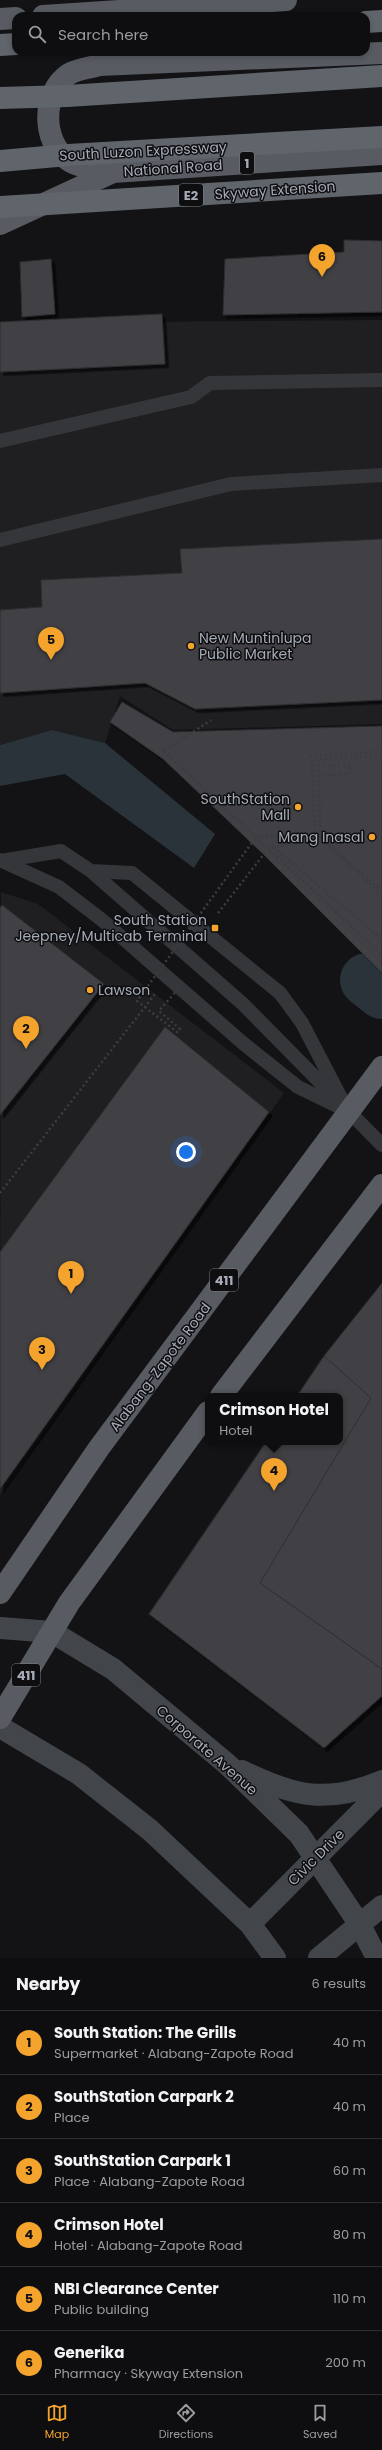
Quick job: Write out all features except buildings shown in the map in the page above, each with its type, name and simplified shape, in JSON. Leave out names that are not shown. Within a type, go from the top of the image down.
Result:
[{"type":"highway","points":[[104,12],[286,0]]},
{"type":"highway","points":[[0,19],[12,18]]},
{"type":"highway","points":[[370,22],[382,21]]},
{"type":"highway","points":[[0,45],[12,44]]},
{"type":"highway","points":[[370,54],[382,53]]},
{"type":"highway","points":[[113,172],[75,163],[68,159],[59,151],[50,131],[49,104],[57,87],[70,73],[99,65],[311,56]]},
{"type":"highway","points":[[0,98],[382,76]]},
{"type":"highway","name":"South Luzon Expressway","points":[[0,161],[382,137]]},
{"type":"highway","name":"National Road","points":[[0,224],[113,172],[382,154]]},
{"type":"highway","name":"Skyway Extension","points":[[0,208],[382,183]]},
{"type":"highway","name":"Alabang-Zapote Road","points":[[0,1593],[99,1448],[382,1067]]},
{"type":"highway","points":[[222,1393],[382,1184]]},
{"type":"highway","name":"411","points":[[0,1718],[74,1596],[205,1416]]},
{"type":"main road","name":"Corporate Avenue","points":[[0,1628],[52,1632],[113,1669],[227,1764],[299,1834],[360,1925],[377,1958]]},
{"type":"main road","points":[[0,1726],[62,1763],[150,1830],[250,1924],[275,1958]]},
{"type":"main road","points":[[227,1764],[263,1782],[292,1792],[323,1797],[362,1789],[382,1781]]},
{"type":"main road","name":"Civic Drive","points":[[250,1924],[382,1791]]},
{"type":"main road","points":[[319,1958],[382,1906]]},
{"type":"lane","points":[[0,441],[191,397],[210,383],[382,380]]},
{"type":"lane","points":[[0,540],[231,484],[382,475]]},
{"type":"lane","points":[[1,862],[61,851],[91,871],[243,1004],[382,1145]]},
{"type":"lane","points":[[1,862],[59,887],[102,920],[167,978],[298,1087],[348,1112]]},
{"type":"lane","points":[[91,871],[132,874],[280,993],[302,1024],[348,1112]]},
{"type":"path","points":[[211,720],[164,751],[382,955]]},
{"type":"path","points":[[382,751],[311,756],[315,832],[382,891]]},
{"type":"path","points":[[382,755],[318,759],[321,839],[382,895]]},
{"type":"path","points":[[312,766],[351,765],[349,774],[319,776]]},
{"type":"path","points":[[178,989],[159,1011],[180,1029],[177,1032],[137,1001],[257,837],[315,832]]},
{"type":"path","points":[[204,931],[264,854],[273,847],[321,839]]},
{"type":"path","points":[[273,847],[382,939]]},
{"type":"path","points":[[0,1193],[167,978]]},
{"type":"shaded area","points":[[382,320],[382,724],[173,730],[120,696],[105,743],[52,730],[0,745],[0,323]]},
{"type":"shaded area","points":[[52,730],[105,743],[215,834],[194,868],[65,774],[0,786],[0,745]]},
{"type":"shaded area","points":[[1,892],[38,904],[284,1093],[0,1495]]},
{"type":"waterway","points":[[367,980],[382,992]]},
{"type":"place","name":"Generika","points":[[322,277]]},
{"type":"place","name":"New Muntinlupa Public Market","points":[[191,646]]},
{"type":"place","name":"NBI Clearance Center","points":[[51,660]]},
{"type":"place","name":"SouthStation Mall","points":[[298,807]]},
{"type":"place","name":"Mang Inasal","points":[[372,837]]},
{"type":"place","name":"South Station Jeepney/Multicab Terminal","points":[[215,928]]},
{"type":"place","name":"Lawson","points":[[90,990]]},
{"type":"place","name":"SouthStation Carpark 2","points":[[26,1049]]},
{"type":"place","name":"South Station: The Grills","points":[[71,1294]]},
{"type":"place","name":"SouthStation Carpark 1","points":[[42,1370]]},
{"type":"place","name":"Crimson Hotel","points":[[274,1491]]}]
